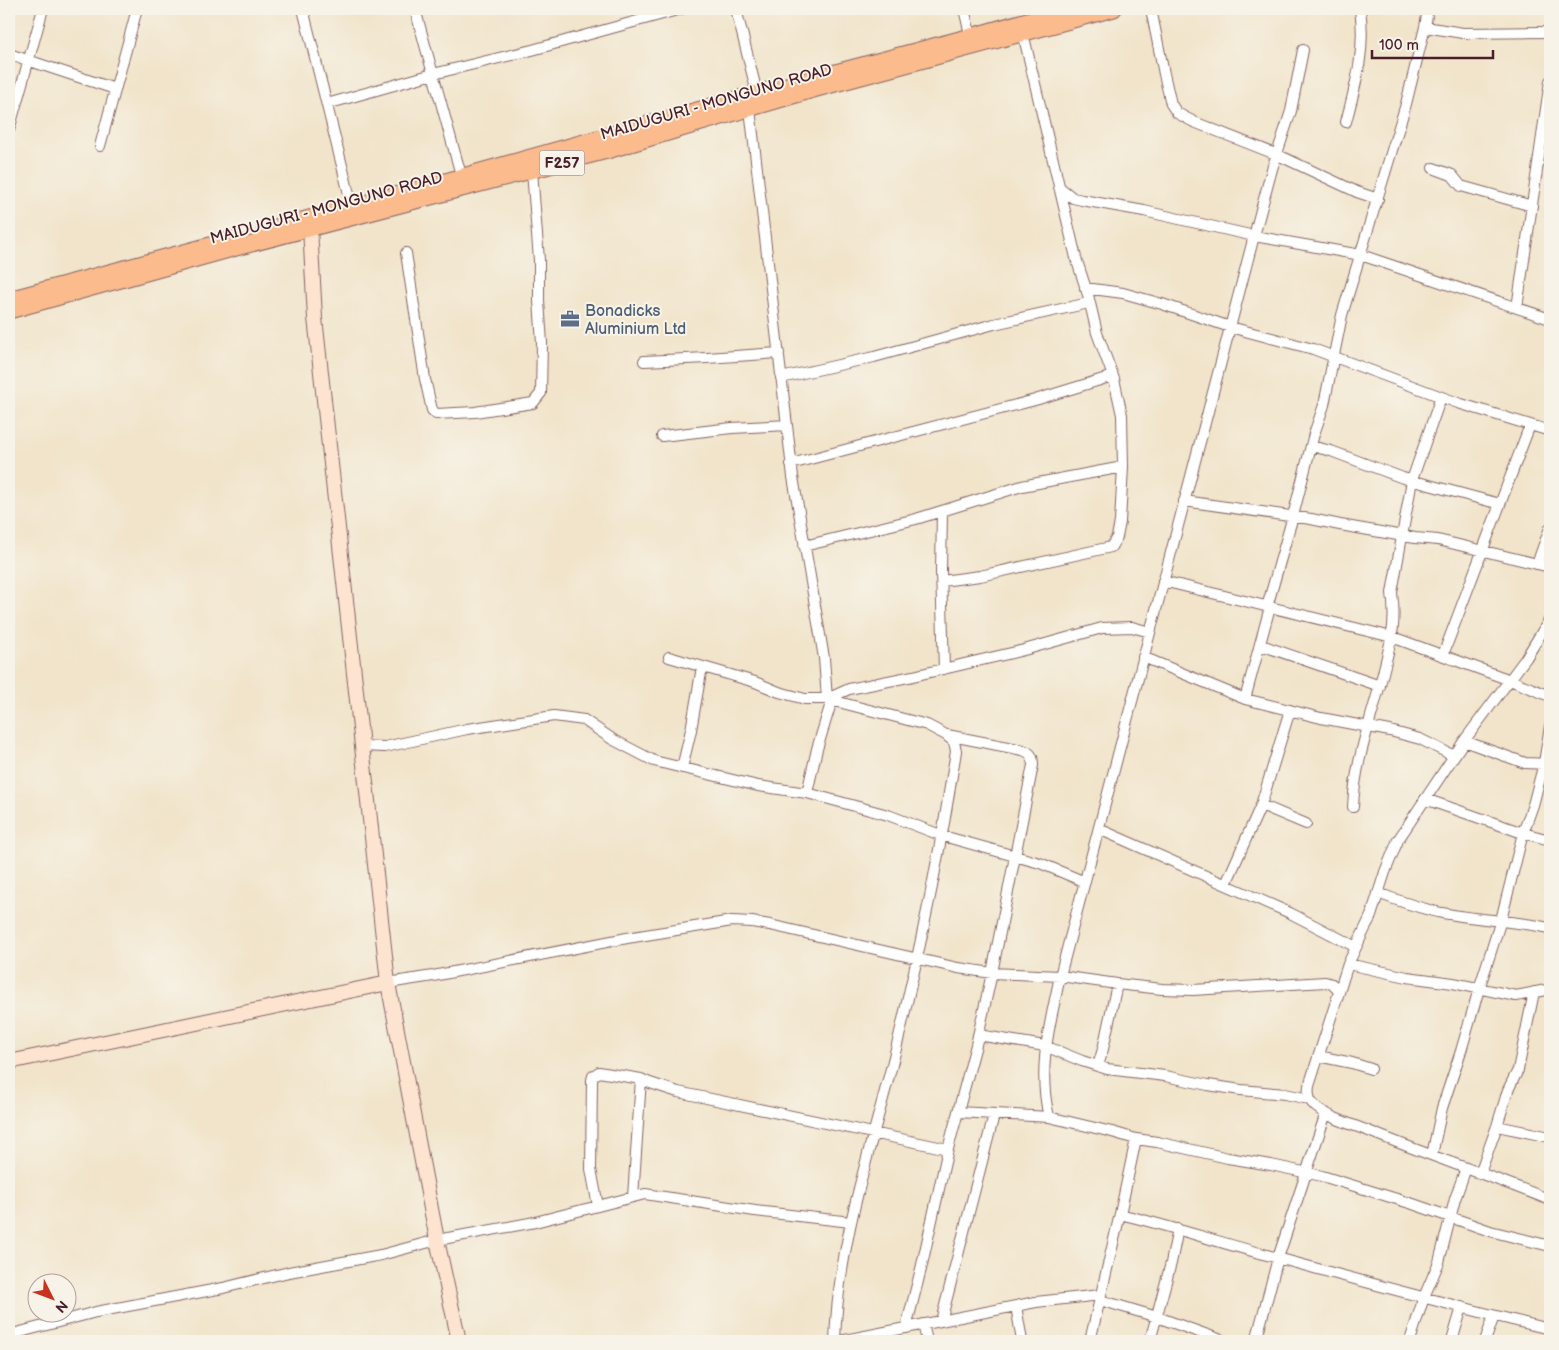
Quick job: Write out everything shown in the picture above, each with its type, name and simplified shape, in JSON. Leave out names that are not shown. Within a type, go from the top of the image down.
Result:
[{"type":"main road","name":"MAIDUGURI - MONGUNO ROAD","points":[[9,311],[310,228],[606,151],[972,41],[1066,9]]},
{"type":"main road","name":"MAIDUGURI - MONGUNO ROAD","points":[[9,299],[757,93],[1114,9]]},
{"type":"street","points":[[9,130],[42,9]]},
{"type":"street","points":[[100,146],[137,9]]},
{"type":"street","points":[[302,9],[352,206]]},
{"type":"street","points":[[415,9],[460,176]]},
{"type":"street","points":[[327,104],[433,74],[532,50],[645,14],[681,9]]},
{"type":"street","points":[[736,9],[757,93]]},
{"type":"street","points":[[964,9],[972,41]]},
{"type":"street","points":[[1150,9],[1166,82],[1172,104],[1177,113],[1194,122],[1278,155],[1357,192],[1378,199]]},
{"type":"street","points":[[1346,122],[1358,76],[1363,28],[1360,9]]},
{"type":"street","points":[[1245,698],[1261,645],[1314,434],[1324,405],[1342,314],[1406,104],[1428,9]]},
{"type":"street","points":[[1425,27],[1463,33],[1550,32]]},
{"type":"street","points":[[942,581],[980,576],[1111,547],[1117,537],[1120,522],[1123,467],[1122,416],[1113,376],[1097,333],[1076,258],[1022,32]]},
{"type":"street","points":[[1049,1117],[1044,1096],[1045,1046],[1060,976],[1254,236],[1272,169],[1291,111],[1303,50]]},
{"type":"street","points":[[9,54],[115,89]]},
{"type":"street","points":[[1517,308],[1532,206],[1548,119],[1550,81]]},
{"type":"street","points":[[750,109],[791,464],[824,658],[829,700],[807,793]]},
{"type":"street","points":[[1433,168],[1452,175],[1461,186],[1532,206]]},
{"type":"street","points":[[406,253],[425,379],[432,410],[436,414],[444,415],[533,403],[541,393],[542,343],[539,260],[532,171]]},
{"type":"street","points":[[1059,187],[1073,198],[1144,211],[1254,236],[1361,255],[1550,319]]},
{"type":"street","points":[[310,228],[315,318],[388,984],[437,1240],[459,1341]]},
{"type":"street","points":[[1085,288],[1123,293],[1230,327],[1314,349],[1441,397],[1550,431]]},
{"type":"street","points":[[781,378],[874,357],[994,324],[1089,303]]},
{"type":"street","points":[[644,361],[779,353]]},
{"type":"street","points":[[791,464],[1026,402],[1113,376]]},
{"type":"street","points":[[1353,807],[1354,785],[1394,626],[1395,612],[1392,593],[1412,480],[1441,397]]},
{"type":"street","points":[[662,436],[732,428],[787,425]]},
{"type":"street","points":[[1442,655],[1530,425]]},
{"type":"street","points":[[1311,446],[1331,451],[1403,478],[1500,504]]},
{"type":"street","points":[[804,546],[942,511],[1022,486],[1123,467]]},
{"type":"street","points":[[1184,501],[1293,516],[1340,526],[1438,540],[1550,567]]},
{"type":"street","points":[[942,511],[944,669]]},
{"type":"street","points":[[1537,564],[1550,528]]},
{"type":"street","points":[[1163,581],[1392,637],[1550,696]]},
{"type":"street","points":[[1309,1099],[1309,1086],[1338,991],[1348,964],[1371,916],[1398,840],[1464,741],[1526,658],[1550,620]]},
{"type":"street","points":[[829,700],[849,689],[1024,650],[1102,628],[1132,627],[1150,632]]},
{"type":"street","points":[[1261,645],[1380,686]]},
{"type":"street","points":[[669,657],[755,682],[805,700],[829,700],[927,725],[946,735],[954,742],[956,750],[943,836],[927,907],[918,959],[843,1258],[835,1317],[834,1341]]},
{"type":"street","points":[[1143,657],[1245,698],[1321,718],[1420,739],[1454,756]]},
{"type":"street","points":[[682,768],[702,667]]},
{"type":"street","points":[[1226,884],[1260,805],[1290,710]]},
{"type":"street","points":[[362,746],[385,746],[467,728],[554,716],[584,720],[612,739],[654,761],[758,786],[807,793],[888,815],[943,836],[1040,863],[1085,882]]},
{"type":"street","points":[[1432,1155],[1442,1108],[1501,920],[1523,833],[1547,764],[1550,726]]},
{"type":"street","points":[[906,1328],[922,1270],[948,1149],[992,973],[1033,765],[1033,757],[1030,753],[1023,750],[946,735]]},
{"type":"street","points":[[1464,741],[1525,763],[1547,764]]},
{"type":"street","points":[[1425,799],[1523,833],[1550,840]]},
{"type":"street","points":[[1260,805],[1306,824]]},
{"type":"street","points":[[1098,829],[1290,913],[1356,947]]},
{"type":"street","points":[[1378,893],[1413,906],[1435,911],[1550,928]]},
{"type":"street","points":[[9,1062],[388,984],[627,938],[732,921],[770,925],[958,968],[992,973],[1060,976],[1162,989],[1193,990],[1325,982],[1332,984],[1338,991]]},
{"type":"street","points":[[1348,964],[1406,977],[1453,983],[1516,996],[1546,990],[1550,992]]},
{"type":"street","points":[[1098,1066],[1117,984]]},
{"type":"street","points":[[1480,1173],[1508,1090],[1518,1070],[1534,992]]},
{"type":"street","points":[[978,1035],[1045,1046],[1107,1069],[1165,1076],[1208,1085],[1285,1094],[1309,1099],[1326,1113],[1348,1123],[1550,1200]]},
{"type":"street","points":[[1318,1056],[1371,1069]]},
{"type":"street","points":[[598,1206],[591,1170],[593,1076],[599,1072],[641,1079],[678,1092],[948,1149]]},
{"type":"street","points":[[633,1197],[641,1079]]},
{"type":"street","points":[[958,1112],[1049,1117],[1136,1139],[1307,1173],[1369,1190],[1511,1238],[1550,1246]]},
{"type":"street","points":[[1256,1341],[1278,1258],[1326,1113]]},
{"type":"street","points":[[941,1321],[994,1115]]},
{"type":"street","points":[[1497,1126],[1550,1137]]},
{"type":"street","points":[[1090,1341],[1136,1139]]},
{"type":"street","points":[[1410,1341],[1424,1297],[1439,1262],[1454,1199],[1466,1168]]},
{"type":"street","points":[[9,1335],[96,1312],[381,1255],[437,1240],[536,1222],[645,1194],[756,1211],[851,1222]]},
{"type":"street","points":[[1120,1214],[1400,1292],[1550,1329]]},
{"type":"street","points":[[1150,1341],[1178,1229]]},
{"type":"street","points":[[840,1341],[1036,1302],[1101,1297],[1224,1341]]},
{"type":"street","points":[[1016,1306],[1022,1341]]},
{"type":"street","points":[[1452,1341],[1462,1307]]},
{"type":"street","points":[[1485,1341],[1494,1316]]},
{"type":"street","points":[[923,1324],[927,1341]]},
{"type":"place","name":"Bonadicks Aluminium Ltd","points":[[570,319]]}]
